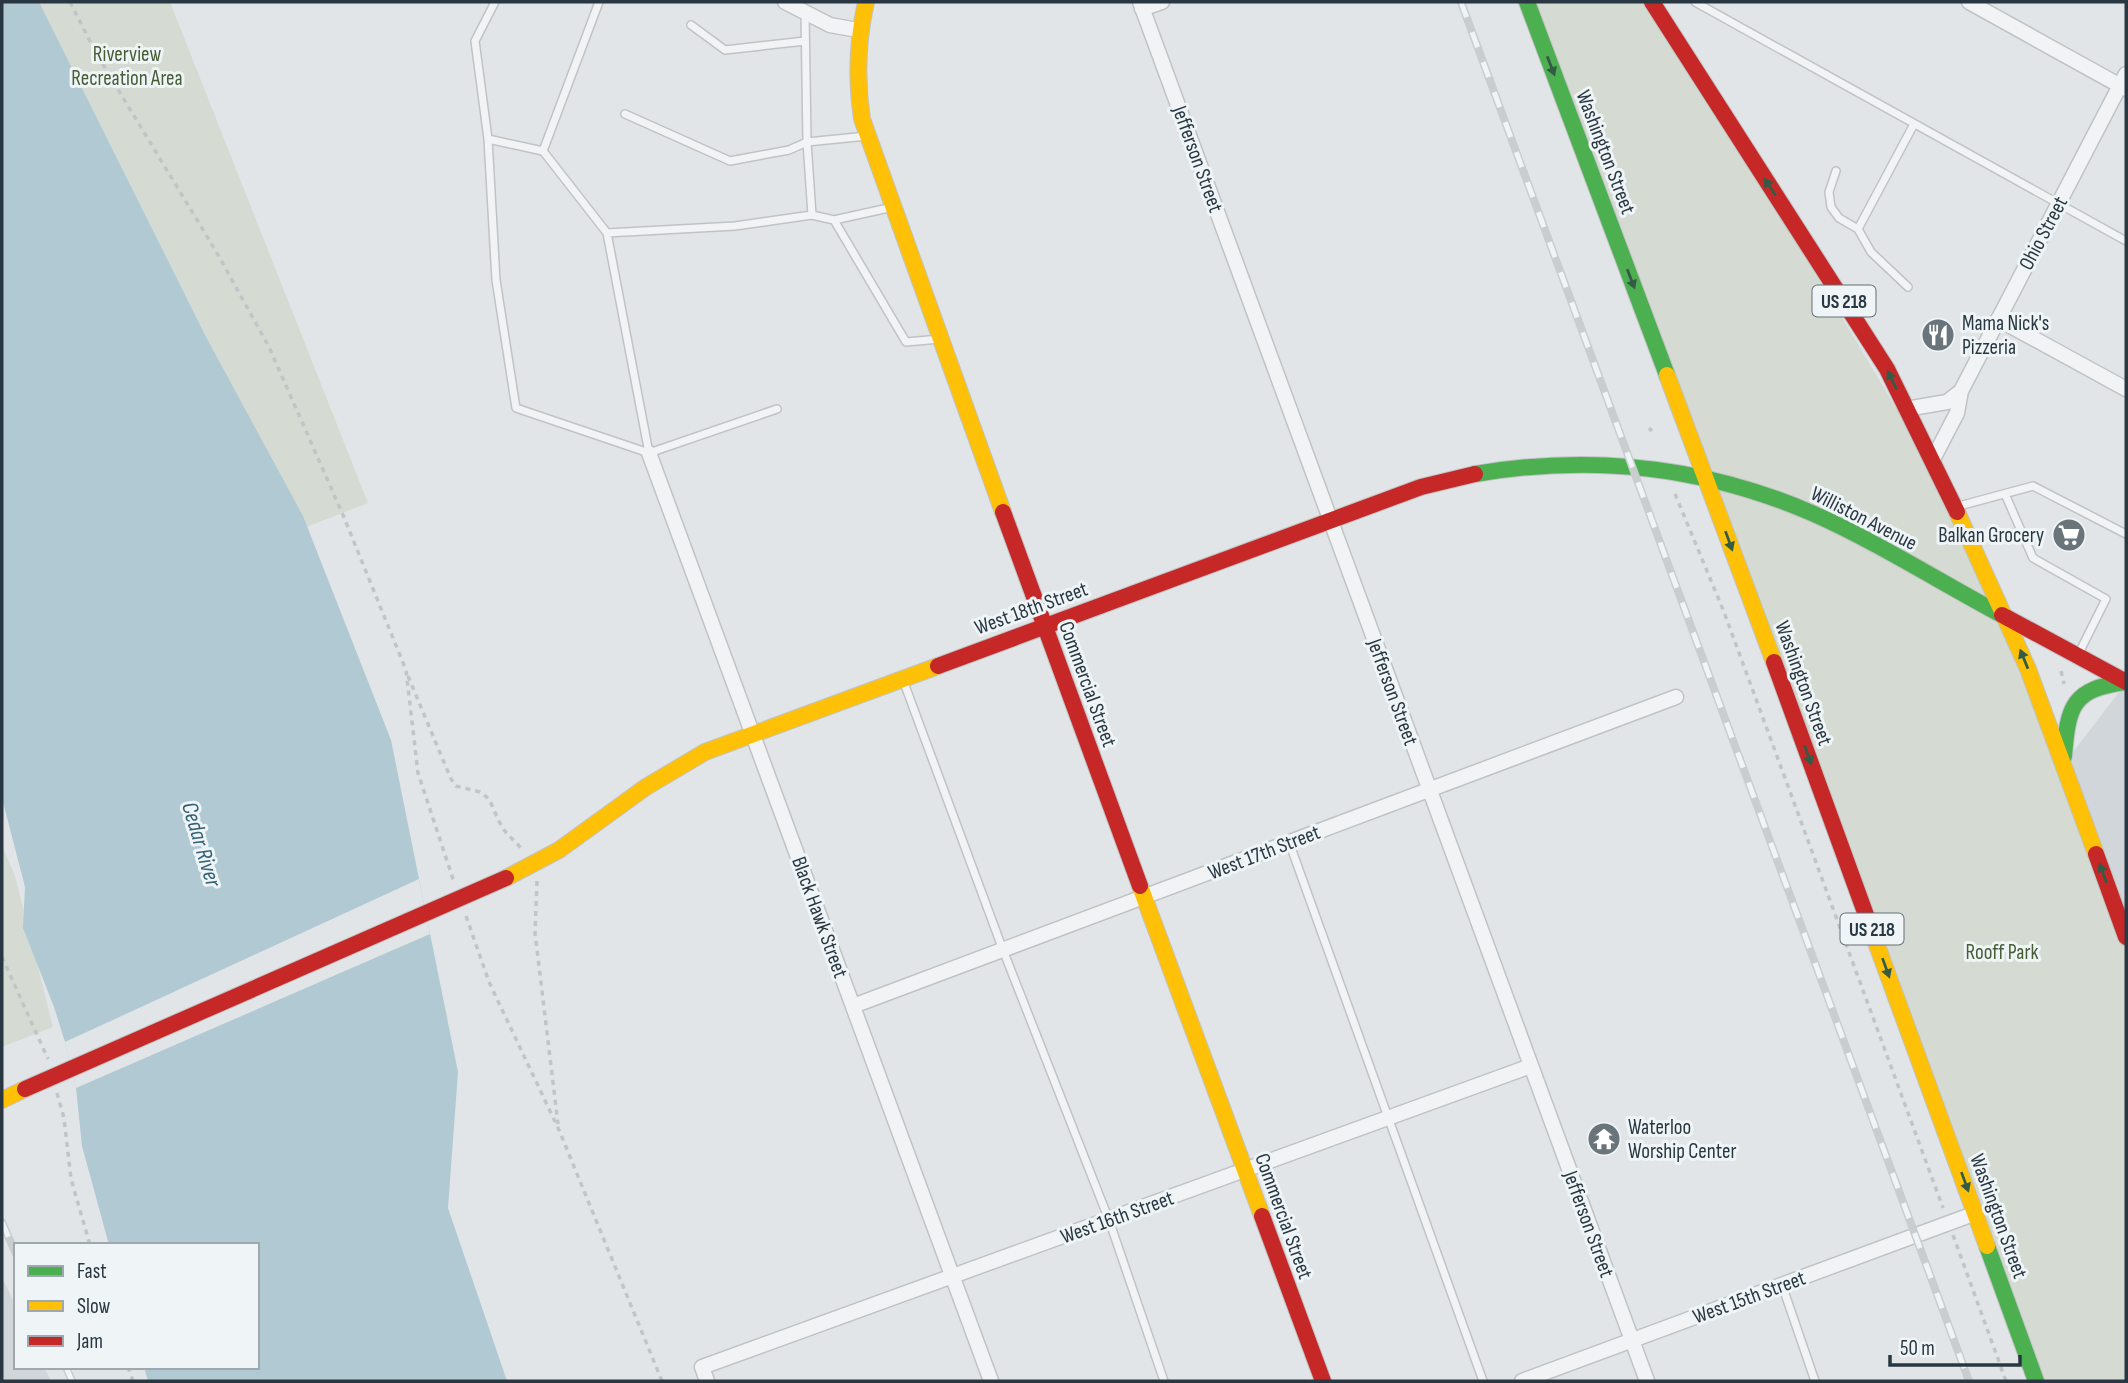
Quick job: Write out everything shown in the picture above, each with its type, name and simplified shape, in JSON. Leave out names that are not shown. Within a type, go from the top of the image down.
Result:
[{"type":"main road","name":"Commercial Street","points":[[866,2],[858,30],[856,83],[862,119],[1044,625],[1323,1381]]},
{"type":"main road","name":"Washington Street","points":[[1527,2],[1706,477],[2036,1381]]},
{"type":"main road","name":"US 218","points":[[1651,2],[1874,349],[1906,409],[2006,618],[2126,937]]},
{"type":"main road","name":"Williston Avenue","points":[[1601,464],[1672,470],[1706,477],[1801,509],[2126,682]]},
{"type":"main road","name":"West 18th Street","points":[[2,1100],[506,878],[559,850],[646,787],[705,752],[1422,487],[1486,470],[1524,465],[1601,464]]},
{"type":"main road","points":[[2063,765],[2066,725],[2075,702],[2092,688],[2126,682]]},
{"type":"street","points":[[785,2],[830,25],[858,30]]},
{"type":"street","points":[[1141,5],[1163,2]]},
{"type":"street","points":[[1969,2],[2124,83]]},
{"type":"street","name":"Jefferson Street","points":[[1141,5],[1647,1381]]},
{"type":"street","name":"Ohio Street","points":[[1932,461],[1957,413],[1961,391],[2124,83]]},
{"type":"street","points":[[1998,319],[2126,389]]},
{"type":"street","points":[[1906,409],[1947,402],[1961,391]]},
{"type":"street","name":"Black Hawk Street","points":[[649,453],[991,1381]]},
{"type":"street","name":"West 17th Street","points":[[853,1006],[1676,697]]},
{"type":"street","name":"West 16th Street","points":[[705,1374],[953,1276],[1531,1066]]},
{"type":"street","name":"West 15th Street","points":[[1522,1381],[1976,1213]]},
{"type":"lane","points":[[495,2],[475,41],[488,139],[496,281],[516,408],[649,453],[777,409]]},
{"type":"lane","points":[[543,151],[599,2]]},
{"type":"lane","points":[[1695,2],[2126,241]]},
{"type":"lane","points":[[804,12],[807,142],[812,215]]},
{"type":"lane","points":[[691,25],[725,50],[805,41]]},
{"type":"lane","points":[[625,114],[730,161],[789,150],[807,142],[868,136]]},
{"type":"lane","points":[[1858,229],[1914,124]]},
{"type":"lane","points":[[488,139],[543,151],[607,233],[649,453]]},
{"type":"lane","points":[[1836,170],[1829,192],[1831,208],[1839,218],[1858,229],[1871,252],[1908,287]]},
{"type":"lane","points":[[607,233],[735,226],[812,215],[834,220],[894,207]]},
{"type":"lane","points":[[834,220],[906,342],[941,340]]},
{"type":"lane","points":[[1955,507],[2034,486],[2126,534]]},
{"type":"lane","points":[[2005,494],[2033,558],[2106,599],[2078,656]]},
{"type":"lane","points":[[903,678],[1003,950],[1109,1220],[1164,1381]]},
{"type":"lane","points":[[1289,842],[1483,1381]]},
{"type":"lane","points":[[1782,1285],[1815,1381]]},
{"type":"path","points":[[70,2],[96,52],[218,253],[269,346],[343,514],[406,670],[418,773],[454,883]]},
{"type":"path","points":[[1675,494],[1724,612],[2006,1381]]},
{"type":"path","points":[[2060,671],[2064,686]]},
{"type":"path","points":[[2056,682],[2070,690]]},
{"type":"path","points":[[463,907],[489,982],[559,1129],[662,1381]]},
{"type":"shaded area","points":[[2126,683],[2126,937],[2063,765]]},
{"type":"shaded area","points":[[2,1277],[14,1303],[14,1369],[45,1369],[51,1381],[2,1381]]},
{"type":"green space","name":"Riverview Recreation Area","points":[[24,2],[170,2],[368,503],[286,535]]},
{"type":"green space","name":"Rooff Park","points":[[1524,2],[1654,2],[1955,507],[2126,941],[2126,1381],[2031,1381]]},
{"type":"green space","points":[[2,845],[15,876],[53,1027],[2,1047]]},
{"type":"water","name":"Cedar River","points":[[2,2],[39,2],[205,335],[303,516],[391,740],[458,1072],[448,1208],[507,1381],[148,1381],[145,1369],[259,1369],[259,1243],[108,1243],[82,1146],[76,1088],[65,1042],[23,928],[25,887],[2,798]]},
{"type":"pier","points":[[419,879],[430,934],[76,1088],[65,1042]]},
{"type":"railway","points":[[1461,2],[1969,1381]]},
{"type":"railway","points":[[2,1222],[14,1249]]},
{"type":"railway","points":[[67,1369],[72,1381]]},
{"type":"traffic: fast","points":[[1527,2],[1667,375]]},
{"type":"traffic: fast","points":[[1475,474],[1562,465],[1605,465],[1648,468],[1731,485],[1773,498],[1838,525],[2002,615]]},
{"type":"traffic: fast","points":[[2064,756],[2068,724],[2076,703],[2094,689],[2126,682]]},
{"type":"traffic: fast","points":[[1987,1246],[2036,1381]]},
{"type":"traffic: slow","points":[[866,2],[858,60],[862,119],[1003,512]]},
{"type":"traffic: slow","points":[[1667,375],[1774,662]]},
{"type":"traffic: slow","points":[[1957,512],[2028,669],[2096,854]]},
{"type":"traffic: slow","points":[[506,878],[559,850],[646,787],[705,752],[938,666]]},
{"type":"traffic: slow","points":[[1140,886],[1262,1216]]},
{"type":"traffic: slow","points":[[1874,937],[1987,1246]]},
{"type":"traffic: slow","points":[[2,1100],[25,1089]]},
{"type":"traffic: jam","points":[[1652,2],[1887,369],[1957,512]]},
{"type":"traffic: jam","points":[[938,666],[1421,487],[1475,474]]},
{"type":"traffic: jam","points":[[1003,512],[1140,886]]},
{"type":"traffic: jam","points":[[2002,615],[2126,682]]},
{"type":"traffic: jam","points":[[1774,662],[1874,937]]},
{"type":"traffic: jam","points":[[2096,854],[2126,937]]},
{"type":"traffic: jam","points":[[25,1089],[506,878]]},
{"type":"traffic: jam","points":[[1262,1216],[1323,1381]]},
{"type":"place","name":"Mama Nick's Pizzeria","points":[[1938,335]]},
{"type":"place","name":"Balkan Grocery","points":[[2069,535]]},
{"type":"place","name":"Waterloo Worship Center","points":[[1604,1139]]}]
